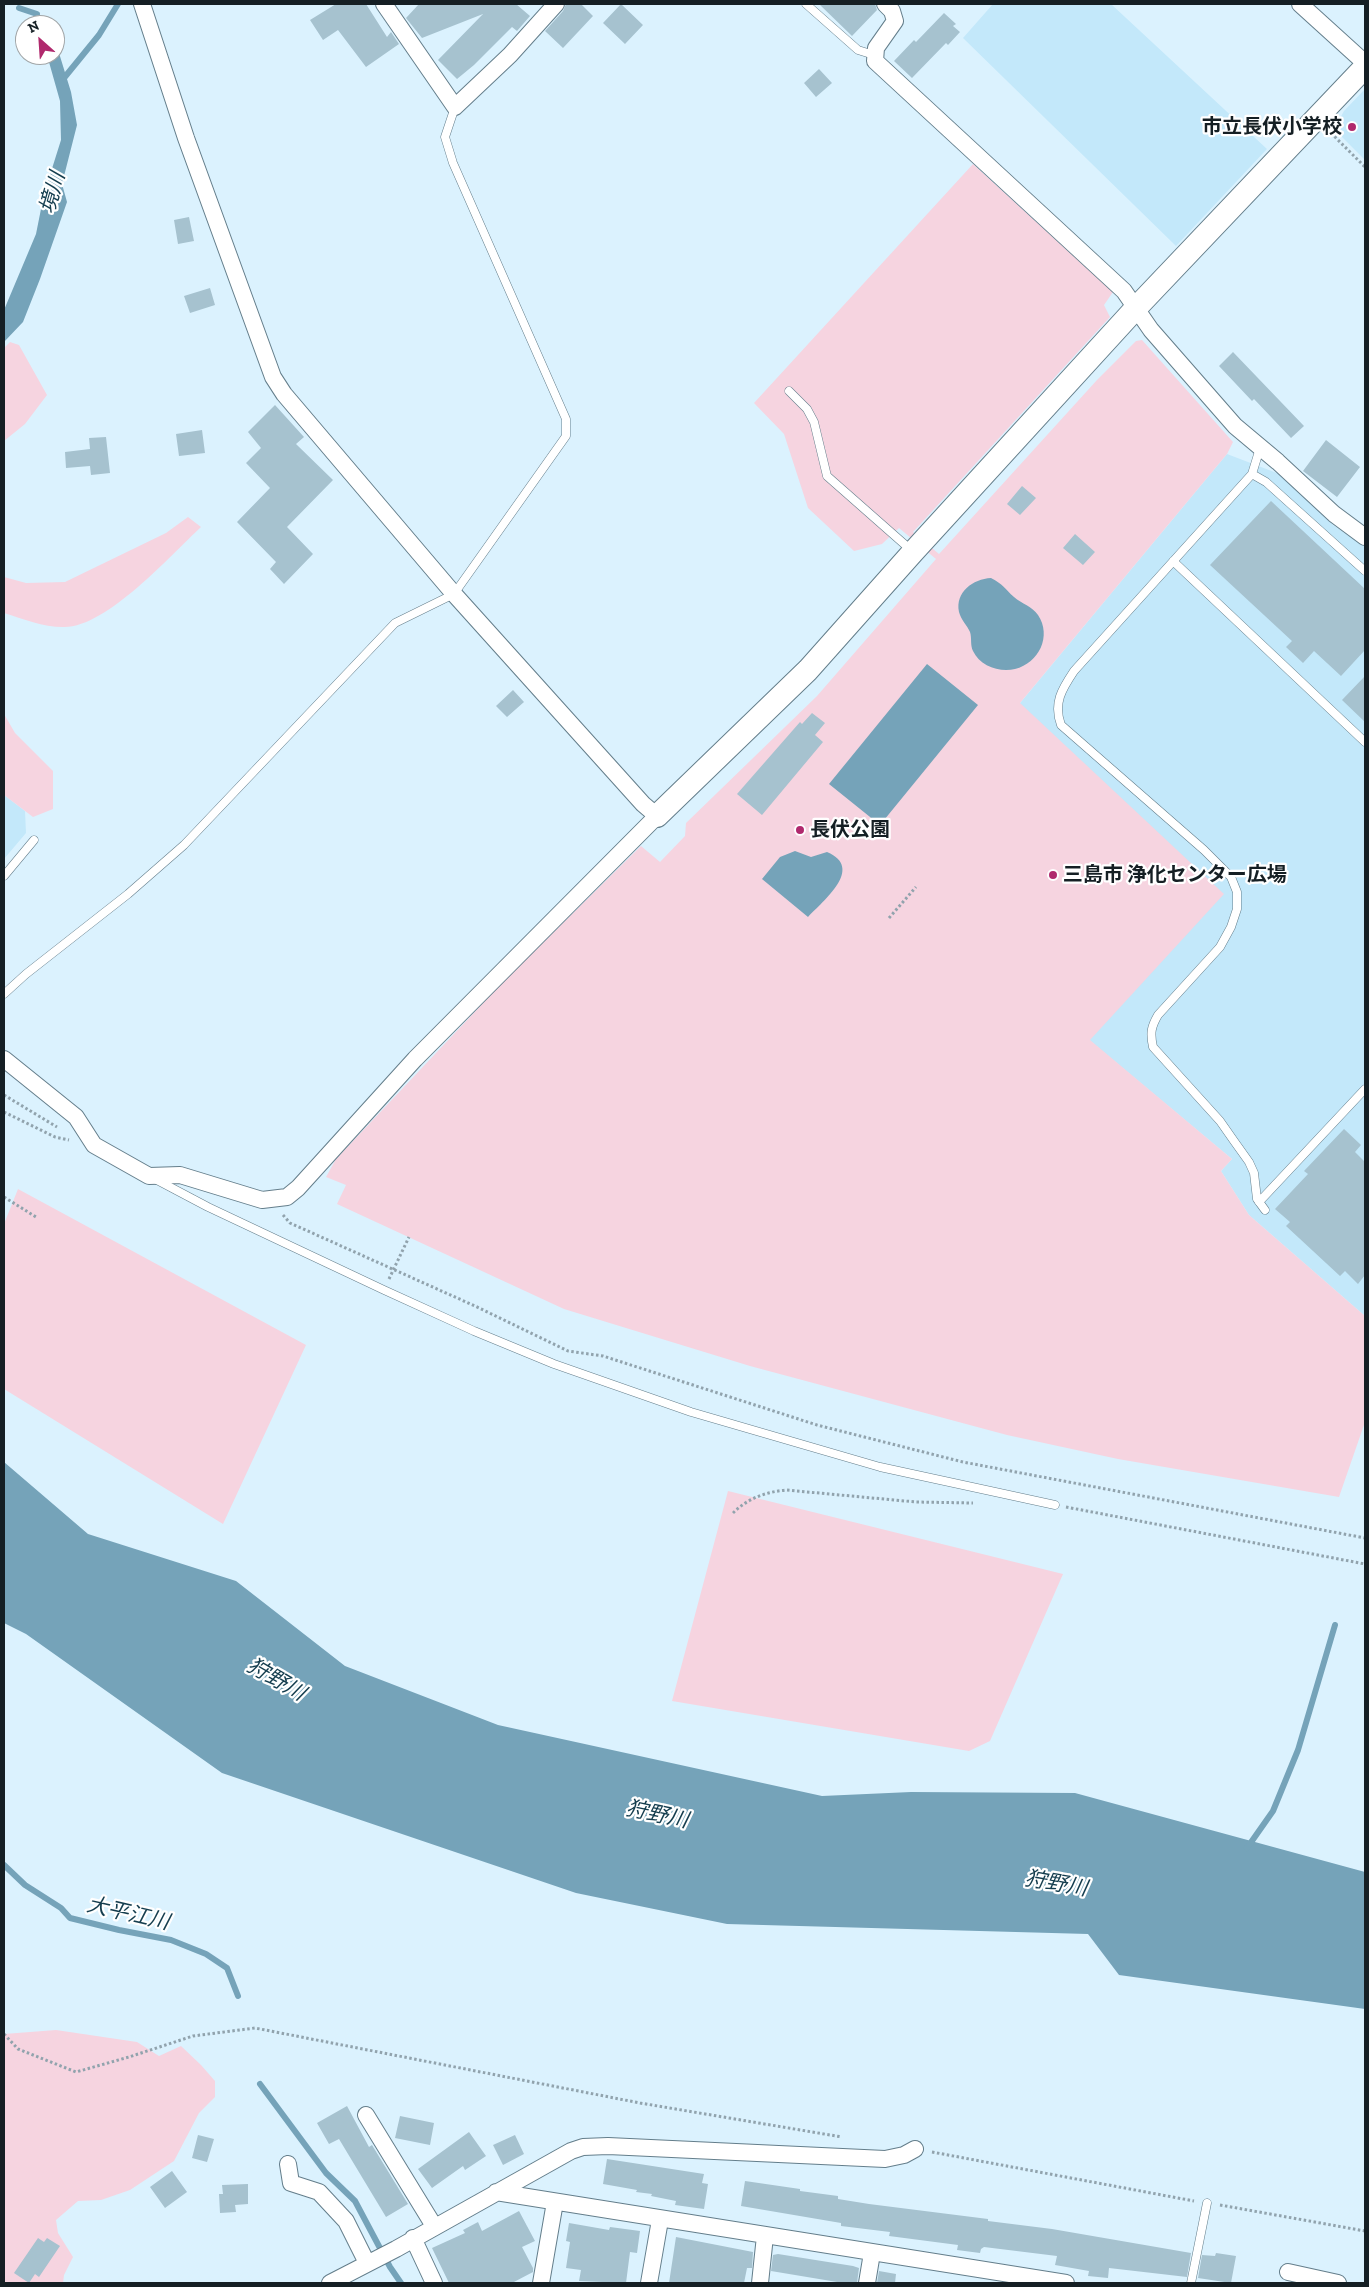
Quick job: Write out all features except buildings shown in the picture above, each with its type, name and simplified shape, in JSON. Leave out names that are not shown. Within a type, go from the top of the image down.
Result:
[{"type":"street","points":[[142,4],[186,138],[273,377],[284,394],[454,594],[637,797],[657,816]]},
{"type":"street","points":[[384,4],[454,107],[510,54],[556,4]]},
{"type":"street","points":[[885,4],[892,10],[895,21],[876,48],[875,61],[880,67],[915,96],[1124,291],[1151,330],[1235,426],[1291,473],[1334,514],[1365,537]]},
{"type":"street","points":[[1300,4],[1365,63]]},
{"type":"street","points":[[4,1059],[76,1117],[94,1145],[149,1176],[180,1176],[262,1200],[287,1197],[298,1188],[415,1059],[657,816],[808,670],[1136,308],[1365,67]]},
{"type":"street","points":[[366,2115],[434,2226]]},
{"type":"street","points":[[330,2283],[396,2249],[434,2226],[571,2151],[594,2146],[885,2159],[904,2155],[915,2149]]},
{"type":"street","points":[[288,2164],[291,2183],[319,2192],[346,2221],[369,2262]]},
{"type":"street","points":[[496,2192],[872,2253],[975,2276],[1066,2283]]},
{"type":"street","points":[[541,2283],[555,2202]]},
{"type":"street","points":[[650,2283],[660,2220]]},
{"type":"street","points":[[760,2283],[765,2236]]},
{"type":"street","points":[[413,2238],[434,2283]]},
{"type":"street","points":[[867,2283],[872,2253]]},
{"type":"street","points":[[1288,2272],[1338,2283]]},
{"type":"lane","points":[[806,4],[858,50],[874,56]]},
{"type":"lane","points":[[4,994],[26,974],[128,894],[184,846],[395,623],[454,594],[566,436],[566,419],[453,163],[445,138],[454,107]]},
{"type":"lane","points":[[789,391],[807,409],[814,422],[827,476],[913,552]]},
{"type":"lane","points":[[1260,448],[1252,474],[1074,670],[1058,698],[1058,714],[1061,725],[1204,850],[1231,877],[1237,892],[1237,909],[1231,927],[1220,947],[1158,1015],[1151,1027],[1151,1037],[1153,1047],[1220,1121],[1249,1162],[1254,1173],[1259,1202],[1266,1210]]},
{"type":"lane","points":[[1252,474],[1266,482],[1365,571]]},
{"type":"lane","points":[[1173,561],[1365,742]]},
{"type":"lane","points":[[4,876],[34,840]]},
{"type":"lane","points":[[1259,1202],[1365,1089]]},
{"type":"lane","points":[[149,1176],[208,1207],[384,1290],[554,1364],[691,1412],[880,1467],[1056,1505]]},
{"type":"lane","points":[[1190,2283],[1207,2203]]},
{"type":"path","points":[[1317,118],[1365,167]]},
{"type":"path","points":[[889,918],[916,887]]},
{"type":"path","points":[[4,1095],[44,1121],[61,1129]]},
{"type":"path","points":[[4,1112],[54,1137],[94,1145]]},
{"type":"path","points":[[4,1197],[36,1217]]},
{"type":"path","points":[[277,1199],[282,1215],[290,1223],[475,1306],[568,1351],[602,1356],[817,1424],[964,1462],[1365,1538]]},
{"type":"path","points":[[384,1290],[409,1237]]},
{"type":"path","points":[[733,1513],[751,1499],[770,1492],[786,1490],[916,1502],[976,1503]]},
{"type":"path","points":[[1056,1505],[1365,1564]]},
{"type":"path","points":[[4,2034],[18,2049],[76,2072],[193,2036],[255,2028],[640,2103],[847,2138]]},
{"type":"path","points":[[915,2149],[1365,2231]]},
{"type":"shaded area","points":[[993,4],[1111,4],[1267,149],[1176,246],[963,38]]},
{"type":"shaded area","name":"市立長伏小学校","points":[[1365,89],[1365,160],[1339,134],[1339,120],[1344,111]]},
{"type":"shaded area","name":"長伏公園","points":[[973,164],[1113,292],[1104,305],[1110,317],[913,532],[939,554],[1097,380],[1136,341],[1142,340],[1233,442],[1227,454],[1020,703],[1224,894],[1090,1040],[1232,1159],[1221,1171],[1249,1215],[1365,1316],[1365,1422],[1339,1497],[1118,1459],[1007,1435],[750,1366],[564,1309],[337,1204],[346,1185],[326,1177],[336,1159],[502,983],[641,846],[660,862],[685,836],[686,823],[817,696],[936,559],[899,528],[882,544],[854,551],[808,508],[784,434],[754,403]]},
{"type":"shaded area","points":[[10,342],[19,345],[47,395],[25,424],[4,441],[4,348]]},
{"type":"shaded area","points":[[1227,454],[1282,475],[1333,525],[1365,547],[1365,1316],[1249,1215],[1221,1171],[1232,1159],[1089,1040],[888,862]]},
{"type":"shaded area","points":[[188,517],[201,527],[136,588],[117,604],[98,616],[80,624],[56,627],[4,613],[4,577],[26,583],[65,582],[166,533]]},
{"type":"shaded area","points":[[4,714],[15,733],[53,771],[53,809],[33,817],[4,795]]},
{"type":"shaded area","points":[[4,795],[25,811],[26,833],[4,859]]},
{"type":"shaded area","points":[[18,1189],[306,1345],[223,1524],[4,1389],[4,1224]]},
{"type":"shaded area","points":[[728,1491],[1063,1574],[990,1741],[969,1751],[672,1701]]},
{"type":"shaded area","points":[[56,2030],[137,2042],[159,2056],[181,2046],[215,2081],[215,2097],[199,2113],[174,2161],[130,2190],[101,2200],[78,2201],[56,2220],[58,2233],[73,2257],[64,2275],[63,2283],[4,2283],[4,2034]]},
{"type":"water","name":"境川","points":[[50,65],[63,65],[71,92],[77,125],[62,184],[67,202],[23,322],[4,342],[4,310],[36,234],[44,194],[61,140],[60,101]]},
{"type":"water","points":[[991,578],[1033,609],[1042,623],[1044,631],[1043,640],[1037,655],[1031,661],[1015,669],[997,669],[980,661],[973,651],[970,632],[959,612],[960,598],[967,588],[978,581]]},
{"type":"water","points":[[927,664],[978,705],[880,825],[829,784]]},
{"type":"water","points":[[795,851],[811,857],[827,852],[838,859],[842,867],[842,875],[831,894],[808,917],[762,879],[780,857]]},
{"type":"water","name":"狩野川","points":[[4,1462],[88,1534],[236,1581],[345,1666],[498,1725],[822,1796],[911,1792],[1075,1793],[1365,1872],[1365,2009],[1119,1975],[1088,1934],[727,1924],[576,1893],[222,1773],[26,1634],[4,1623]]},
{"type":"waterway","points":[[64,78],[99,35],[118,4]]},
{"type":"waterway","points":[[19,8],[37,14]]},
{"type":"waterway","points":[[1247,1848],[1273,1811],[1298,1750],[1335,1625]]},
{"type":"waterway","name":"大平江川","points":[[4,1865],[25,1885],[61,1908],[70,1918],[171,1940],[206,1954],[227,1968],[238,1996]]},
{"type":"waterway","name":"大平江川","points":[[260,2084],[326,2173],[355,2201],[390,2267],[401,2283]]},
{"type":"place","name":"市立長伏小学校","points":[[1352,127]]},
{"type":"place","name":"長伏公園","points":[[800,830]]},
{"type":"place","name":"三島市 浄化センター広場","points":[[1053,875]]}]
